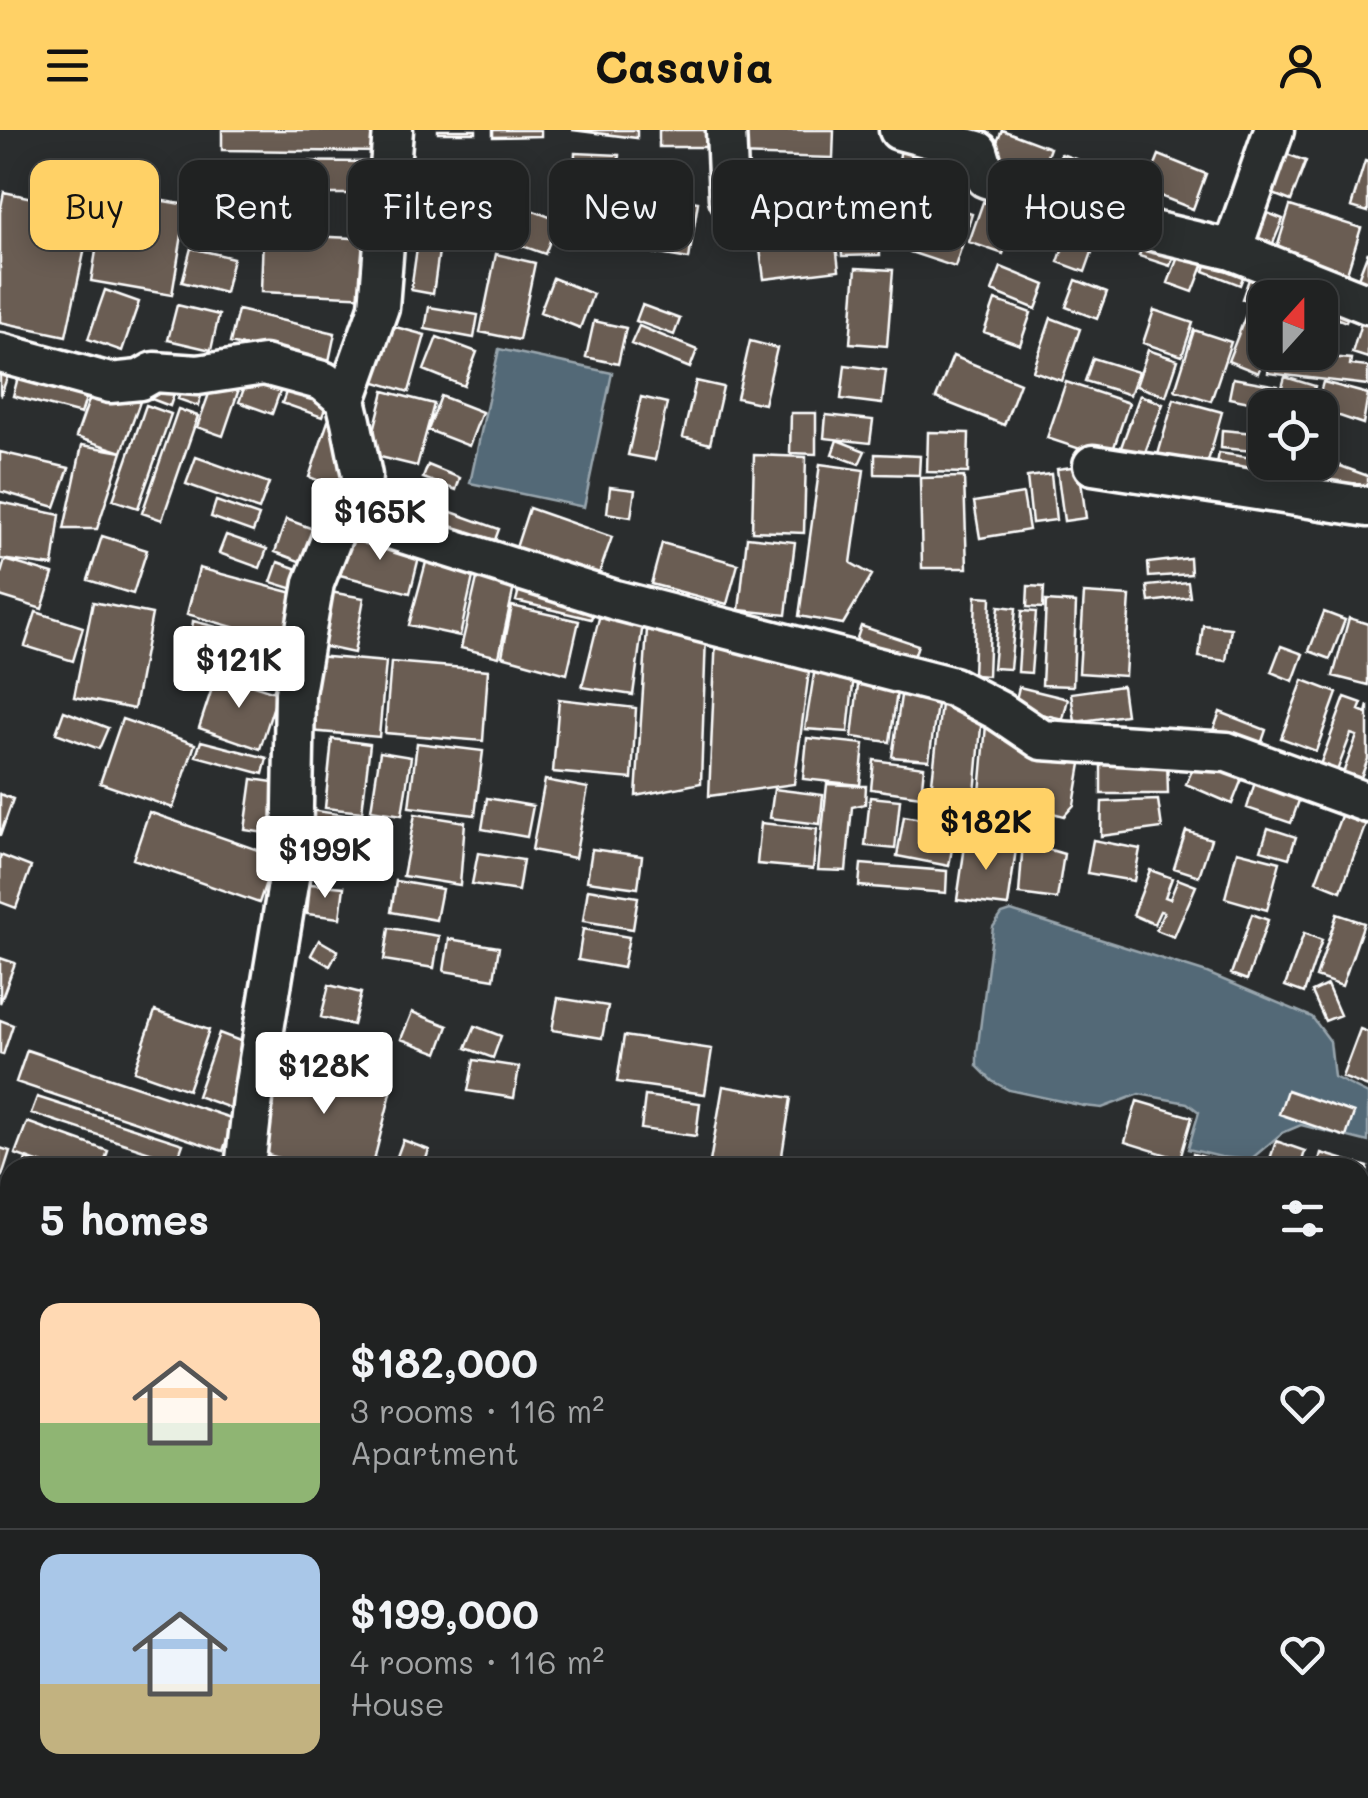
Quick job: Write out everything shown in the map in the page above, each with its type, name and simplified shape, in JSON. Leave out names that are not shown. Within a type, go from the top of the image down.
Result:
[{"type":"street","points":[[358,519],[362,476],[346,400],[379,308],[393,130]]},
{"type":"street","points":[[726,130],[727,160]]},
{"type":"street","points":[[899,130],[978,151],[986,178],[1127,226],[1232,250],[1368,304]]},
{"type":"street","points":[[1232,250],[1272,130]]},
{"type":"street","points":[[0,353],[110,383],[140,380],[154,372],[198,375],[264,365],[323,381],[346,400]]},
{"type":"street","points":[[1093,464],[1368,507]]},
{"type":"street","points":[[246,1158],[292,860],[296,694],[314,583],[338,522],[358,519],[615,600],[954,687],[1042,740],[1227,752],[1364,792]]},
{"type":"water","points":[[499,349],[612,373],[584,507],[470,483]]},
{"type":"water","points":[[1011,911],[1207,973],[1312,1017],[1330,1041],[1334,1077],[1368,1094],[1368,1142],[1301,1125],[1282,1133],[1252,1158],[1221,1157],[1188,1149],[1199,1112],[1187,1103],[1139,1094],[1102,1108],[1084,1106],[1009,1090],[992,1081],[977,1066],[977,1053],[993,927],[1002,914]]},
{"type":"building","points":[[222,130],[382,130],[382,152],[222,150]]},
{"type":"building","points":[[476,130],[476,133],[438,133]]},
{"type":"building","points":[[493,130],[541,130],[541,136],[493,137]]},
{"type":"building","points":[[572,130],[637,130],[637,138]]},
{"type":"building","points":[[659,130],[708,130],[708,147],[659,147]]},
{"type":"building","points":[[737,130],[834,130],[833,158],[736,155]]},
{"type":"building","points":[[1002,130],[1050,148],[1046,160],[990,160]]},
{"type":"building","points":[[901,146],[972,157],[968,179],[968,160],[899,160]]},
{"type":"building","points":[[1278,151],[1306,161],[1291,201],[1263,190]]},
{"type":"building","points":[[575,153],[619,155],[619,160],[575,160]]},
{"type":"building","points":[[1159,155],[1206,174],[1193,209],[1162,197],[1162,160],[1157,160]]},
{"type":"building","points":[[1365,161],[1368,162],[1368,212],[1351,207]]},
{"type":"building","points":[[328,162],[348,162],[348,194],[328,194]]},
{"type":"building","points":[[4,192],[30,198],[30,250],[85,250],[66,336],[0,322],[0,212]]},
{"type":"building","points":[[159,200],[179,204],[180,250],[172,295],[91,281],[96,250],[159,250]]},
{"type":"building","points":[[693,201],[698,202],[693,234]]},
{"type":"building","points":[[983,202],[988,204],[988,249],[969,242]]},
{"type":"building","points":[[1290,206],[1361,228],[1347,273],[1276,251]]},
{"type":"building","points":[[1255,208],[1283,219],[1267,258],[1240,247]]},
{"type":"building","points":[[529,209],[549,217],[545,254],[529,248]]},
{"type":"building","points":[[328,237],[348,238],[348,250],[374,250],[372,297],[261,292],[262,250],[328,250]]},
{"type":"building","points":[[1162,239],[1178,244],[1170,266],[1139,256],[1141,250],[1162,250]]},
{"type":"building","points":[[190,250],[233,258],[225,293],[182,282]]},
{"type":"building","points":[[417,250],[439,250],[433,294],[411,290]]},
{"type":"building","points":[[636,250],[690,250],[689,259]]},
{"type":"building","points":[[760,250],[837,250],[839,270],[764,279]]},
{"type":"building","points":[[842,250],[880,250],[880,255],[842,256]]},
{"type":"building","points":[[911,250],[960,250],[955,267]]},
{"type":"building","points":[[1062,250],[1093,250],[1085,272],[1058,262]]},
{"type":"building","points":[[1211,251],[1248,264],[1240,285],[1204,271]]},
{"type":"building","points":[[1368,252],[1368,291],[1355,286]]},
{"type":"building","points":[[496,254],[535,263],[519,340],[480,332]]},
{"type":"building","points":[[1179,254],[1204,263],[1193,292],[1168,283]]},
{"type":"building","points":[[1254,265],[1283,275],[1281,280],[1249,280]]},
{"type":"building","points":[[1001,267],[1045,285],[1036,309],[992,291]]},
{"type":"building","points":[[856,268],[893,270],[887,346],[850,343]]},
{"type":"building","points":[[553,278],[593,294],[580,328],[540,312]]},
{"type":"building","points":[[1076,280],[1107,292],[1097,319],[1066,307]]},
{"type":"building","points":[[105,290],[139,302],[122,351],[88,339]]},
{"type":"building","points":[[995,300],[1031,313],[1020,345],[984,332]]},
{"type":"building","points":[[1338,301],[1353,304],[1346,322],[1338,319]]},
{"type":"building","points":[[177,305],[219,315],[211,350],[168,340]]},
{"type":"building","points":[[642,305],[680,319],[674,335],[636,321]]},
{"type":"building","points":[[429,307],[478,315],[474,338],[425,329]]},
{"type":"building","points":[[238,310],[335,333],[328,366],[230,343]]},
{"type":"building","points":[[1154,310],[1193,323],[1182,356],[1143,343]]},
{"type":"building","points":[[1248,310],[1248,369],[1228,361]]},
{"type":"building","points":[[1365,310],[1368,311],[1368,358],[1352,353]]},
{"type":"building","points":[[1051,318],[1080,329],[1062,381],[1033,371]]},
{"type":"building","points":[[594,321],[626,328],[618,364],[586,357]]},
{"type":"building","points":[[388,325],[425,335],[409,392],[372,381]]},
{"type":"building","points":[[639,326],[697,350],[690,368],[631,344]]},
{"type":"building","points":[[1194,330],[1231,342],[1211,401],[1175,390]]},
{"type":"building","points":[[437,337],[477,352],[464,386],[424,370]]},
{"type":"building","points":[[750,341],[777,348],[764,404],[737,398]]},
{"type":"building","points":[[1148,350],[1178,360],[1166,396],[1136,386]]},
{"type":"building","points":[[953,356],[1020,383],[1004,425],[936,398]]},
{"type":"building","points":[[1093,358],[1138,372],[1130,395],[1085,381]]},
{"type":"building","points":[[1338,358],[1351,359],[1350,365],[1368,367],[1368,385],[1268,373],[1338,370]]},
{"type":"building","points":[[0,363],[11,366],[1,395],[0,394]]},
{"type":"building","points":[[845,365],[886,370],[882,404],[841,399]]},
{"type":"building","points":[[21,366],[90,385],[81,414],[13,396]]},
{"type":"building","points":[[249,375],[282,386],[272,414],[239,402]]},
{"type":"building","points":[[215,377],[240,386],[223,436],[197,427]]},
{"type":"building","points":[[1285,377],[1315,386],[1314,390],[1281,390]]},
{"type":"building","points":[[1233,378],[1278,386],[1277,390],[1248,390],[1248,402],[1229,398]]},
{"type":"building","points":[[96,380],[142,396],[122,452],[76,437]]},
{"type":"building","points":[[146,381],[175,391],[170,406],[141,395]]},
{"type":"building","points":[[696,381],[723,387],[710,444],[683,437]]},
{"type":"building","points":[[1066,382],[1129,403],[1110,459],[1047,438]]},
{"type":"building","points":[[1323,382],[1368,394],[1363,424],[1338,415],[1338,390],[1321,390]]},
{"type":"building","points":[[183,384],[203,390],[198,406],[178,399]]},
{"type":"building","points":[[289,384],[329,398],[322,417],[282,403]]},
{"type":"building","points":[[384,391],[434,404],[417,466],[368,454]]},
{"type":"building","points":[[1140,395],[1163,404],[1143,458],[1120,450]]},
{"type":"building","points":[[441,396],[482,412],[469,446],[428,430]]},
{"type":"building","points":[[641,397],[667,403],[655,460],[628,455]]},
{"type":"building","points":[[1174,399],[1222,412],[1205,472],[1157,458]]},
{"type":"building","points":[[146,405],[171,414],[138,508],[113,500]]},
{"type":"building","points":[[178,409],[198,416],[162,520],[142,513]]},
{"type":"building","points":[[791,413],[816,413],[816,454],[790,453]]},
{"type":"building","points":[[826,415],[873,420],[870,443],[824,438]]},
{"type":"building","points":[[328,421],[365,434],[346,491],[309,477]]},
{"type":"building","points":[[1222,430],[1248,432],[1248,450],[1221,448]]},
{"type":"building","points":[[928,432],[969,433],[968,473],[927,472]]},
{"type":"building","points":[[837,440],[865,451],[859,464],[832,454]]},
{"type":"building","points":[[82,445],[122,452],[97,529],[64,529]]},
{"type":"building","points":[[0,452],[69,468],[55,507],[0,491]]},
{"type":"building","points":[[1219,453],[1248,457],[1248,473],[1216,468]]},
{"type":"building","points":[[875,454],[920,456],[919,475],[875,474]]},
{"type":"building","points":[[754,455],[806,457],[804,533],[752,531]]},
{"type":"building","points":[[196,457],[269,483],[259,510],[186,484]]},
{"type":"building","points":[[820,464],[864,470],[851,563],[872,575],[843,624],[799,616]]},
{"type":"building","points":[[428,465],[460,478],[456,490],[423,478]]},
{"type":"building","points":[[1338,465],[1368,476],[1368,506],[1323,489],[1326,480],[1338,480]]},
{"type":"building","points":[[1079,466],[1086,518],[1064,521],[1057,469]]},
{"type":"building","points":[[1051,474],[1056,520],[1032,523],[1027,477]]},
{"type":"building","points":[[964,477],[967,568],[922,568],[920,478]]},
{"type":"building","points":[[610,487],[635,490],[631,517],[607,513]]},
{"type":"building","points":[[1023,494],[1029,530],[980,538],[974,502]]},
{"type":"building","points":[[407,496],[499,529],[490,554],[398,521]]},
{"type":"building","points":[[216,501],[259,516],[253,532],[211,517]]},
{"type":"building","points":[[0,502],[60,515],[53,566],[0,559]]},
{"type":"building","points":[[529,508],[612,537],[594,588],[512,560]]},
{"type":"building","points":[[286,519],[316,530],[304,563],[275,552]]},
{"type":"building","points":[[354,531],[420,553],[410,593],[340,575]]},
{"type":"building","points":[[226,535],[267,549],[260,568],[219,553]]},
{"type":"building","points":[[102,536],[147,550],[133,594],[88,580]]},
{"type":"building","points":[[747,537],[795,542],[786,615],[739,610]]},
{"type":"building","points":[[662,543],[738,564],[727,604],[651,584]]},
{"type":"building","points":[[428,555],[475,568],[460,636],[409,625]]},
{"type":"building","points":[[1190,558],[1191,574],[1149,577],[1148,563]]},
{"type":"building","points":[[5,560],[53,574],[42,609],[0,596]]},
{"type":"building","points":[[278,562],[306,572],[300,591],[271,582]]},
{"type":"building","points":[[199,568],[297,594],[285,642],[187,614]]},
{"type":"building","points":[[478,574],[515,582],[499,657],[461,648]]},
{"type":"building","points":[[521,582],[597,602],[591,619],[516,601]]},
{"type":"building","points":[[1188,582],[1190,597],[1149,602],[1147,586]]},
{"type":"building","points":[[1028,586],[1044,587],[1043,608],[1027,607]]},
{"type":"building","points":[[330,592],[364,598],[354,653],[321,646]]},
{"type":"building","points":[[1084,593],[1130,596],[1125,676],[1079,673]]},
{"type":"building","points":[[976,596],[991,597],[988,676],[973,675]]},
{"type":"building","points":[[1046,601],[1076,603],[1073,686],[1042,685]]},
{"type":"building","points":[[93,602],[152,614],[134,709],[74,697]]},
{"type":"building","points":[[512,606],[579,621],[567,674],[502,656]]},
{"type":"building","points":[[602,606],[644,616],[633,695],[582,687]]},
{"type":"building","points":[[999,606],[1016,608],[1010,669],[993,668]]},
{"type":"building","points":[[1022,611],[1036,612],[1031,673],[1018,672]]},
{"type":"building","points":[[36,612],[83,627],[73,661],[25,646]]},
{"type":"building","points":[[1324,612],[1345,620],[1330,659],[1309,651]]},
{"type":"building","points":[[1349,618],[1368,624],[1368,685],[1333,676]]},
{"type":"building","points":[[193,621],[298,648],[288,684],[188,663]]},
{"type":"building","points":[[1203,625],[1231,628],[1226,661],[1199,657]]},
{"type":"building","points":[[861,626],[918,645],[912,663],[855,644]]},
{"type":"building","points":[[647,629],[706,635],[701,783],[636,796]]},
{"type":"building","points":[[716,634],[811,657],[794,784],[709,796]]},
{"type":"building","points":[[1281,646],[1303,654],[1293,681],[1271,672]]},
{"type":"building","points":[[315,656],[386,662],[379,737],[309,731]]},
{"type":"building","points":[[391,662],[488,670],[483,741],[385,733]]},
{"type":"building","points":[[815,668],[854,675],[848,732],[805,729]]},
{"type":"building","points":[[217,673],[278,693],[260,749],[199,728]]},
{"type":"building","points":[[859,676],[898,685],[890,742],[852,737]]},
{"type":"building","points":[[1303,680],[1337,693],[1316,751],[1281,738]]},
{"type":"building","points":[[1122,686],[1126,715],[1075,722],[1071,693]]},
{"type":"building","points":[[1019,687],[1068,699],[1063,719],[1014,708]]},
{"type":"building","points":[[902,689],[938,698],[929,760],[892,757]]},
{"type":"building","points":[[1345,697],[1362,703],[1359,710],[1366,713],[1368,705],[1368,759],[1360,780],[1343,773],[1357,736],[1351,734],[1337,771],[1320,765]]},
{"type":"building","points":[[559,699],[636,708],[632,779],[553,772]]},
{"type":"building","points":[[941,704],[982,716],[973,816],[929,808]]},
{"type":"building","points":[[64,711],[108,728],[99,749],[56,733]]},
{"type":"building","points":[[1220,712],[1266,730],[1258,753],[1211,736]]},
{"type":"building","points":[[122,719],[195,744],[173,808],[100,783]]},
{"type":"building","points":[[986,725],[1018,748],[1082,758],[1074,805],[1064,816],[1042,810],[1040,836],[977,827]]},
{"type":"building","points":[[807,738],[864,744],[860,785],[803,779]]},
{"type":"building","points":[[332,739],[370,744],[362,812],[325,808]]},
{"type":"building","points":[[201,741],[267,758],[263,774],[196,756]]},
{"type":"building","points":[[417,743],[483,751],[475,815],[409,807]]},
{"type":"building","points":[[1101,749],[1167,757],[1168,794],[1101,794]]},
{"type":"building","points":[[380,752],[411,757],[402,815],[371,810]]},
{"type":"building","points":[[1199,755],[1244,774],[1232,804],[1186,784]]},
{"type":"building","points":[[874,760],[924,767],[921,796],[871,789]]},
{"type":"building","points":[[252,779],[287,784],[279,835],[245,830]]},
{"type":"building","points":[[1256,779],[1301,795],[1291,823],[1247,808]]},
{"type":"building","points":[[545,780],[588,788],[575,858],[532,850]]},
{"type":"building","points":[[827,784],[866,786],[865,804],[852,807],[846,871],[818,870]]},
{"type":"building","points":[[774,789],[823,795],[820,824],[770,818]]},
{"type":"building","points":[[0,794],[13,799],[0,836]]},
{"type":"building","points":[[870,797],[900,800],[895,849],[865,846]]},
{"type":"building","points":[[487,798],[533,806],[527,837],[482,829]]},
{"type":"building","points":[[1158,800],[1162,828],[1101,836],[1102,802]]},
{"type":"building","points":[[1344,808],[1368,818],[1341,891],[1316,881]]},
{"type":"building","points":[[310,810],[344,815],[337,866],[302,861]]},
{"type":"building","points":[[149,812],[275,856],[259,903],[133,859]]},
{"type":"building","points":[[415,814],[465,822],[460,885],[403,876]]},
{"type":"building","points":[[904,816],[956,825],[949,866],[897,856]]},
{"type":"building","points":[[761,823],[817,829],[813,869],[757,864]]},
{"type":"building","points":[[1268,828],[1296,837],[1289,858],[1261,850]]},
{"type":"building","points":[[1186,831],[1211,839],[1199,876],[1174,868]]},
{"type":"building","points":[[966,839],[1016,849],[1008,906],[957,900]]},
{"type":"building","points":[[1093,840],[1140,849],[1134,881],[1087,873]]},
{"type":"building","points":[[1023,842],[1064,854],[1057,899],[1019,894]]},
{"type":"building","points":[[592,849],[642,856],[638,888],[587,881]]},
{"type":"building","points":[[1237,851],[1280,862],[1267,910],[1225,898]]},
{"type":"building","points":[[478,853],[523,860],[518,891],[472,884]]},
{"type":"building","points":[[0,855],[31,867],[16,908],[0,902]]},
{"type":"building","points":[[861,864],[947,871],[946,893],[859,886]]},
{"type":"building","points":[[1150,870],[1172,878],[1165,897],[1170,899],[1178,879],[1196,886],[1174,937],[1156,930],[1164,912],[1160,911],[1154,924],[1133,915]]},
{"type":"building","points":[[396,881],[442,889],[436,920],[391,912]]},
{"type":"building","points":[[310,884],[344,887],[340,918],[307,914]]},
{"type":"building","points":[[588,889],[638,897],[633,929],[583,921]]},
{"type":"building","points":[[1252,914],[1268,920],[1247,980],[1231,974]]},
{"type":"building","points":[[1337,914],[1364,923],[1342,986],[1316,977]]},
{"type":"building","points":[[389,928],[439,936],[434,968],[384,960]]},
{"type":"building","points":[[583,929],[629,937],[623,968],[578,960]]},
{"type":"building","points":[[1304,933],[1322,940],[1304,993],[1285,986]]},
{"type":"building","points":[[449,939],[499,947],[494,979],[444,971]]},
{"type":"building","points":[[319,940],[338,951],[330,966],[311,955]]},
{"type":"building","points":[[0,958],[15,963],[0,1003]]},
{"type":"building","points":[[329,985],[361,993],[353,1025],[321,1017]]},
{"type":"building","points":[[1327,985],[1340,1015],[1325,1021],[1312,992]]},
{"type":"building","points":[[558,998],[608,1006],[602,1038],[552,1030]]},
{"type":"building","points":[[155,1011],[209,1030],[188,1090],[134,1071]]},
{"type":"building","points":[[412,1012],[448,1026],[438,1053],[401,1039]]},
{"type":"building","points":[[0,1020],[13,1025],[3,1055],[0,1054]]},
{"type":"building","points":[[475,1026],[501,1036],[493,1058],[466,1048]]},
{"type":"building","points":[[1360,1029],[1368,1032],[1368,1087],[1342,1077]]},
{"type":"building","points":[[219,1033],[256,1047],[233,1109],[197,1096]]},
{"type":"building","points":[[624,1036],[712,1049],[705,1094],[617,1082]]},
{"type":"building","points":[[27,1050],[234,1119],[223,1151],[16,1082]]},
{"type":"building","points":[[280,1056],[393,1085],[375,1158],[279,1158],[256,1152]]},
{"type":"building","points":[[474,1060],[519,1067],[514,1098],[468,1091]]},
{"type":"building","points":[[723,1086],[791,1098],[782,1158],[711,1158]]},
{"type":"building","points":[[1287,1090],[1354,1113],[1346,1137],[1279,1114]]},
{"type":"building","points":[[645,1096],[700,1103],[696,1136],[641,1129]]},
{"type":"building","points":[[37,1097],[183,1144],[178,1158],[168,1158],[31,1113]]},
{"type":"building","points":[[1137,1101],[1192,1117],[1180,1158],[1125,1142]]},
{"type":"building","points":[[27,1122],[108,1151],[106,1158],[26,1158],[15,1154]]},
{"type":"building","points":[[403,1140],[429,1150],[426,1158],[396,1158]]},
{"type":"building","points":[[1276,1141],[1305,1151],[1303,1158],[1270,1158]]},
{"type":"building","points":[[0,1148],[10,1151],[8,1158],[0,1158]]}]
